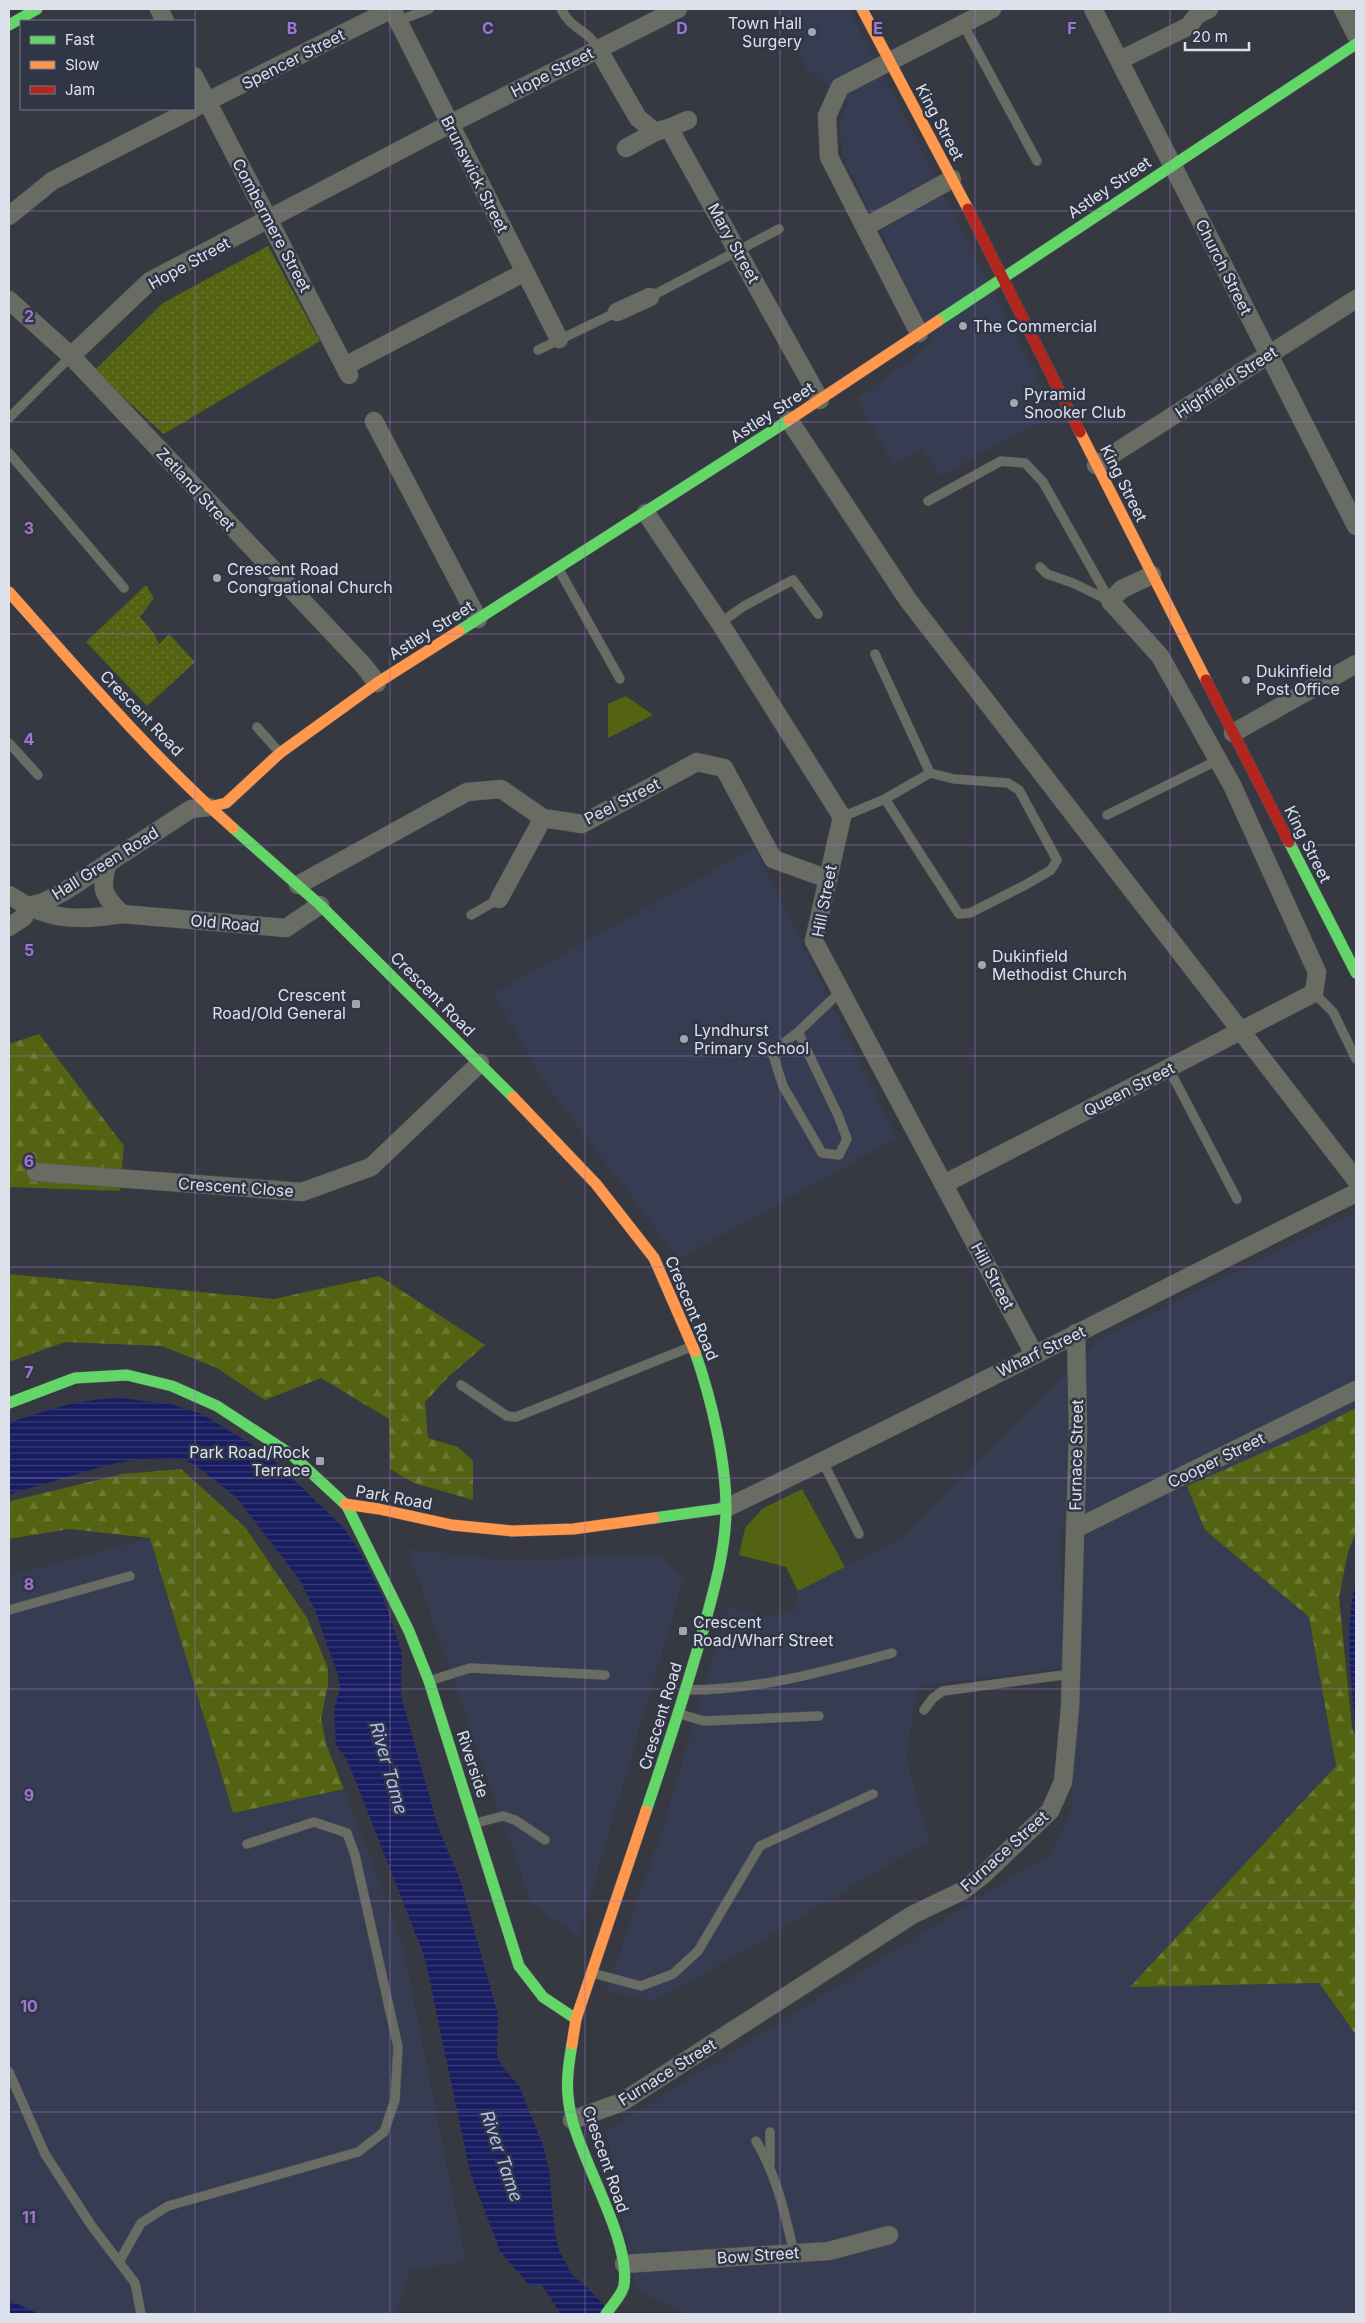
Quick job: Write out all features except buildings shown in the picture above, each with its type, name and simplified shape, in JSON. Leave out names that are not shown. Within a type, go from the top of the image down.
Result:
[{"type":"main road","points":[[9,24],[37,9]]},
{"type":"main road","name":"King Street","points":[[862,9],[1004,278],[1096,465],[1356,973]]},
{"type":"main road","name":"Astley Street","points":[[209,806],[226,802],[280,753],[377,683],[646,513],[820,400],[1172,164],[1356,44]]},
{"type":"main road","name":"Crescent Road","points":[[9,592],[110,705],[209,806],[320,905],[480,1063],[596,1184],[654,1258],[706,1381],[719,1444],[726,1508],[718,1575],[679,1714],[576,2019],[566,2082],[572,2120],[616,2236],[624,2264],[624,2287],[609,2309]]},
{"type":"main road","name":"Park Road","points":[[9,1403],[75,1378],[128,1375],[172,1386],[217,1406],[292,1454],[347,1506],[379,1509],[452,1525],[512,1531],[573,1530],[726,1508]]},
{"type":"main road","name":"Riverside","points":[[347,1506],[409,1631],[429,1681],[519,1966],[538,1995],[558,2010],[576,2019]]},
{"type":"street","name":"Hope Street","points":[[71,356],[150,281],[450,124],[677,9]]},
{"type":"street","points":[[919,333],[829,157],[827,116],[840,87],[992,9]]},
{"type":"street","name":"Church Street","points":[[1093,9],[1356,526]]},
{"type":"street","points":[[1120,60],[1188,26],[1197,15],[1208,9]]},
{"type":"street","points":[[1343,9],[1356,35]]},
{"type":"street","name":"Spencer Street","points":[[198,106],[311,49],[394,13]]},
{"type":"street","name":"Brunswick Street","points":[[394,13],[559,339]]},
{"type":"street","name":"Mary Street","points":[[598,49],[638,118],[662,130],[739,251],[820,400]]},
{"type":"street","name":"Combermere Street","points":[[195,84],[198,106],[269,220],[347,370],[421,326],[525,272]]},
{"type":"street","name":"Spencer Street","points":[[9,216],[52,181],[190,110]]},
{"type":"street","points":[[626,148],[662,130],[688,120]]},
{"type":"street","points":[[865,227],[952,179]]},
{"type":"street","points":[[618,312],[650,297]]},
{"type":"street","name":"Highfield Street","points":[[1096,465],[1356,299]]},
{"type":"street","name":"Zetland Street","points":[[9,300],[71,356],[364,666],[377,683]]},
{"type":"street","points":[[789,420],[908,600],[1356,1180]]},
{"type":"street","points":[[374,422],[478,619]]},
{"type":"street","points":[[646,513],[720,623],[842,817]]},
{"type":"street","points":[[1152,574],[1122,589],[1110,602],[1160,656],[1232,785],[1317,972],[1314,993]]},
{"type":"street","points":[[1233,733],[1356,664]]},
{"type":"street","name":"Peel Street","points":[[298,885],[467,792],[501,789],[543,818],[582,824],[697,762],[724,768],[773,859],[828,879]]},
{"type":"street","name":"Hall Green Road","points":[[26,907],[44,902],[65,891],[190,809],[209,806]]},
{"type":"street","name":"Hill Street","points":[[842,817],[814,940],[1034,1354]]},
{"type":"street","points":[[498,899],[543,818]]},
{"type":"street","points":[[108,862],[103,884],[107,900],[122,914]]},
{"type":"street","name":"Old Road","points":[[9,896],[26,907],[45,914],[68,917],[96,918],[122,914],[286,928],[320,905]]},
{"type":"street","points":[[9,927],[24,917],[26,907]]},
{"type":"street","name":"Queen Street","points":[[944,1184],[1242,1032],[1314,993]]},
{"type":"street","name":"Crescent Close","points":[[36,1172],[302,1192],[371,1167],[480,1063]]},
{"type":"street","name":"Wharf Street","points":[[726,1508],[823,1462],[1356,1193]]},
{"type":"street","name":"Furnace Street","points":[[572,2120],[622,2102],[904,1920],[962,1891],[982,1875],[1050,1811],[1064,1782],[1070,1674],[1078,1431],[1076,1333]]},
{"type":"street","name":"Cooper Street","points":[[1075,1529],[1356,1390]]},
{"type":"street","name":"Bow Street","points":[[624,2264],[829,2251],[889,2235]]},
{"type":"lane","points":[[394,13],[429,9]]},
{"type":"lane","points":[[561,9],[568,22],[592,38],[598,49]]},
{"type":"lane","points":[[963,24],[1038,161]]},
{"type":"lane","points":[[650,297],[778,229]]},
{"type":"lane","points":[[538,350],[618,312]]},
{"type":"lane","name":"Hope Street","points":[[9,418],[71,356]]},
{"type":"lane","points":[[9,453],[124,588]]},
{"type":"lane","points":[[928,501],[1001,461],[1024,463],[1043,482],[1110,602]]},
{"type":"lane","points":[[1040,567],[1047,574],[1073,583],[1110,602]]},
{"type":"lane","points":[[558,568],[620,679]]},
{"type":"lane","points":[[720,623],[744,606],[793,580],[818,614]]},
{"type":"lane","points":[[875,654],[930,773]]},
{"type":"lane","points":[[257,726],[280,753]]},
{"type":"lane","points":[[9,743],[38,775]]},
{"type":"lane","points":[[1107,815],[1218,760]]},
{"type":"lane","points":[[842,817],[885,799],[930,773],[954,779],[1008,783],[1019,790],[1057,860],[1051,870],[970,913],[959,914],[885,799]]},
{"type":"lane","points":[[471,916],[498,899]]},
{"type":"lane","points":[[798,1032],[838,1115],[847,1139],[839,1155],[822,1152],[783,1086],[772,1052],[798,1032],[841,991]]},
{"type":"lane","points":[[1314,993],[1333,1012],[1356,1059]]},
{"type":"lane","points":[[1169,1069],[1237,1200]]},
{"type":"lane","points":[[461,1385],[507,1416],[516,1417],[692,1346]]},
{"type":"lane","points":[[823,1462],[859,1534]]},
{"type":"lane","points":[[9,1610],[130,1576]]},
{"type":"lane","points":[[686,1690],[722,1690],[800,1678],[892,1653]]},
{"type":"lane","points":[[429,1681],[470,1668],[605,1675]]},
{"type":"lane","points":[[924,1710],[933,1698],[943,1691],[1070,1674]]},
{"type":"lane","points":[[679,1714],[704,1720],[820,1716]]},
{"type":"lane","points":[[592,1973],[641,1986],[673,1974],[698,1951],[760,1846],[872,1794]]},
{"type":"lane","points":[[475,1824],[503,1816],[515,1820],[545,1840]]},
{"type":"lane","points":[[119,2262],[141,2223],[168,2206],[358,2152],[384,2132],[395,2100],[398,2046],[355,1855],[348,1833],[314,1822],[247,1844]]},
{"type":"lane","points":[[9,2072],[45,2154],[91,2225],[135,2283],[141,2314]]},
{"type":"lane","points":[[770,2132],[770,2170]]},
{"type":"lane","points":[[756,2141],[770,2170],[784,2208],[794,2253]]},
{"type":"shaded area","points":[[779,9],[849,9],[1056,414],[940,476],[922,448],[893,464],[857,399],[934,342],[843,157],[839,125],[848,100],[806,69]]},
{"type":"shaded area","name":"Lyndhurst Primary School","points":[[755,847],[897,1138],[679,1259],[546,1085],[494,993]]},
{"type":"shaded area","points":[[1356,1212],[1356,1408],[1307,1433],[1205,1530],[1309,1617],[1336,1766],[1131,1987],[1319,1983],[1356,2035],[1356,2314],[685,2314],[636,2290],[606,2131],[1051,1853],[1072,1808],[1085,1524],[1060,1531],[1066,1668],[918,1686],[906,1757],[929,1841],[701,1976],[653,2001],[607,1991],[663,1827],[728,1608],[776,1617],[796,1610],[798,1591],[900,1538],[1098,1340]]},
{"type":"shaded area","points":[[150,1538],[233,1813],[344,1789],[403,1944],[466,2261],[409,2271],[396,2314],[9,2314],[9,1576]]},
{"type":"shaded area","points":[[408,1549],[505,1560],[659,1555],[684,1578],[578,1937],[531,1903]]},
{"type":"green space","points":[[268,246],[320,341],[164,434],[94,371],[163,303]]},
{"type":"green space","points":[[146,585],[154,598],[140,617],[153,632],[159,644],[169,634],[195,662],[147,706],[86,642]]},
{"type":"green space","points":[[626,696],[653,715],[608,738],[608,704]]},
{"type":"green space","points":[[39,1034],[124,1146],[120,1191],[9,1187],[9,1044]]},
{"type":"green space","points":[[9,1274],[274,1299],[379,1276],[485,1345],[448,1377],[425,1402],[428,1438],[458,1447],[473,1461],[473,1500],[414,1483],[390,1469],[389,1419],[321,1378],[265,1400],[217,1368],[162,1346],[65,1342],[9,1362]]},
{"type":"green space","points":[[1356,1408],[1356,1532],[1348,1552],[1339,1597],[1352,1728],[1356,1738],[1356,2035],[1319,1983],[1130,1987],[1336,1766],[1309,1617],[1205,1530],[1187,1486],[1307,1433]]},
{"type":"green space","points":[[181,1469],[245,1527],[307,1618],[328,1668],[328,1685],[321,1718],[326,1744],[344,1789],[233,1813],[150,1538],[69,1529],[9,1539],[9,1502],[11,1501],[122,1474]]},
{"type":"green space","points":[[802,1489],[845,1567],[798,1591],[786,1567],[739,1555],[745,1528],[762,1509]]},
{"type":"water","name":"River Tame","points":[[119,1398],[171,1404],[202,1414],[267,1454],[344,1528],[361,1554],[383,1597],[402,1653],[401,1696],[438,1827],[460,1880],[498,2015],[497,2055],[502,2066],[519,2086],[543,2145],[549,2171],[555,2233],[559,2251],[572,2275],[586,2286],[612,2314],[561,2314],[542,2285],[530,2286],[500,2251],[470,2172],[425,1958],[346,1758],[336,1746],[334,1710],[340,1689],[338,1676],[315,1610],[299,1579],[237,1498],[194,1464],[180,1458],[140,1459],[112,1464],[9,1494],[9,1423],[63,1406]]},
{"type":"water","points":[[1356,1581],[1356,1727],[1349,1635],[1352,1599]]},
{"type":"water","points":[[9,2300],[39,2314],[9,2314]]},
{"type":"traffic: fast","points":[[9,25],[37,9]]},
{"type":"traffic: fast","points":[[938,321],[1356,44]]},
{"type":"traffic: fast","points":[[459,631],[789,420]]},
{"type":"traffic: fast","points":[[233,828],[320,905],[513,1097]]},
{"type":"traffic: fast","points":[[1289,842],[1356,973]]},
{"type":"traffic: fast","points":[[646,1811],[702,1634],[724,1540],[726,1508],[720,1450],[707,1389],[695,1352]]},
{"type":"traffic: fast","points":[[9,1403],[75,1378],[127,1375],[172,1386],[217,1406],[292,1455],[345,1504]]},
{"type":"traffic: fast","points":[[347,1506],[409,1631],[429,1681],[519,1966],[543,1997],[576,2019]]},
{"type":"traffic: fast","points":[[654,1518],[726,1508]]},
{"type":"traffic: fast","points":[[572,2044],[568,2082],[568,2100],[572,2119],[614,2225],[624,2267],[623,2289],[606,2314]]},
{"type":"traffic: slow","points":[[862,9],[968,209]]},
{"type":"traffic: slow","points":[[789,420],[938,321]]},
{"type":"traffic: slow","points":[[1080,432],[1206,680]]},
{"type":"traffic: slow","points":[[9,592],[146,743],[203,801],[233,828]]},
{"type":"traffic: slow","points":[[209,807],[226,803],[280,753],[377,683],[459,631]]},
{"type":"traffic: slow","points":[[513,1097],[596,1184],[654,1258],[695,1352]]},
{"type":"traffic: slow","points":[[345,1504],[379,1509],[452,1525],[512,1531],[573,1529],[654,1518]]},
{"type":"traffic: slow","points":[[572,2044],[576,2019],[646,1811]]},
{"type":"traffic: jam","points":[[968,209],[1080,432]]},
{"type":"traffic: jam","points":[[1206,680],[1289,842]]},
{"type":"place","name":"Town Hall Surgery","points":[[812,32]]},
{"type":"place","name":"The Commercial","points":[[963,326]]},
{"type":"place","name":"Pyramid Snooker Club","points":[[1014,403]]},
{"type":"place","name":"Crescent Road Congrgational Church","points":[[217,578]]},
{"type":"place","name":"Dukinfield Post Office","points":[[1246,680]]},
{"type":"place","name":"Dukinfield Methodist Church","points":[[982,965]]},
{"type":"place","name":"Crescent Road/Old General","points":[[356,1004]]},
{"type":"place","name":"Lyndhurst Primary School","points":[[684,1039]]},
{"type":"place","name":"Park Road/Rock Terrace","points":[[320,1461]]},
{"type":"place","name":"Crescent Road/Wharf Street","points":[[683,1631]]}]
